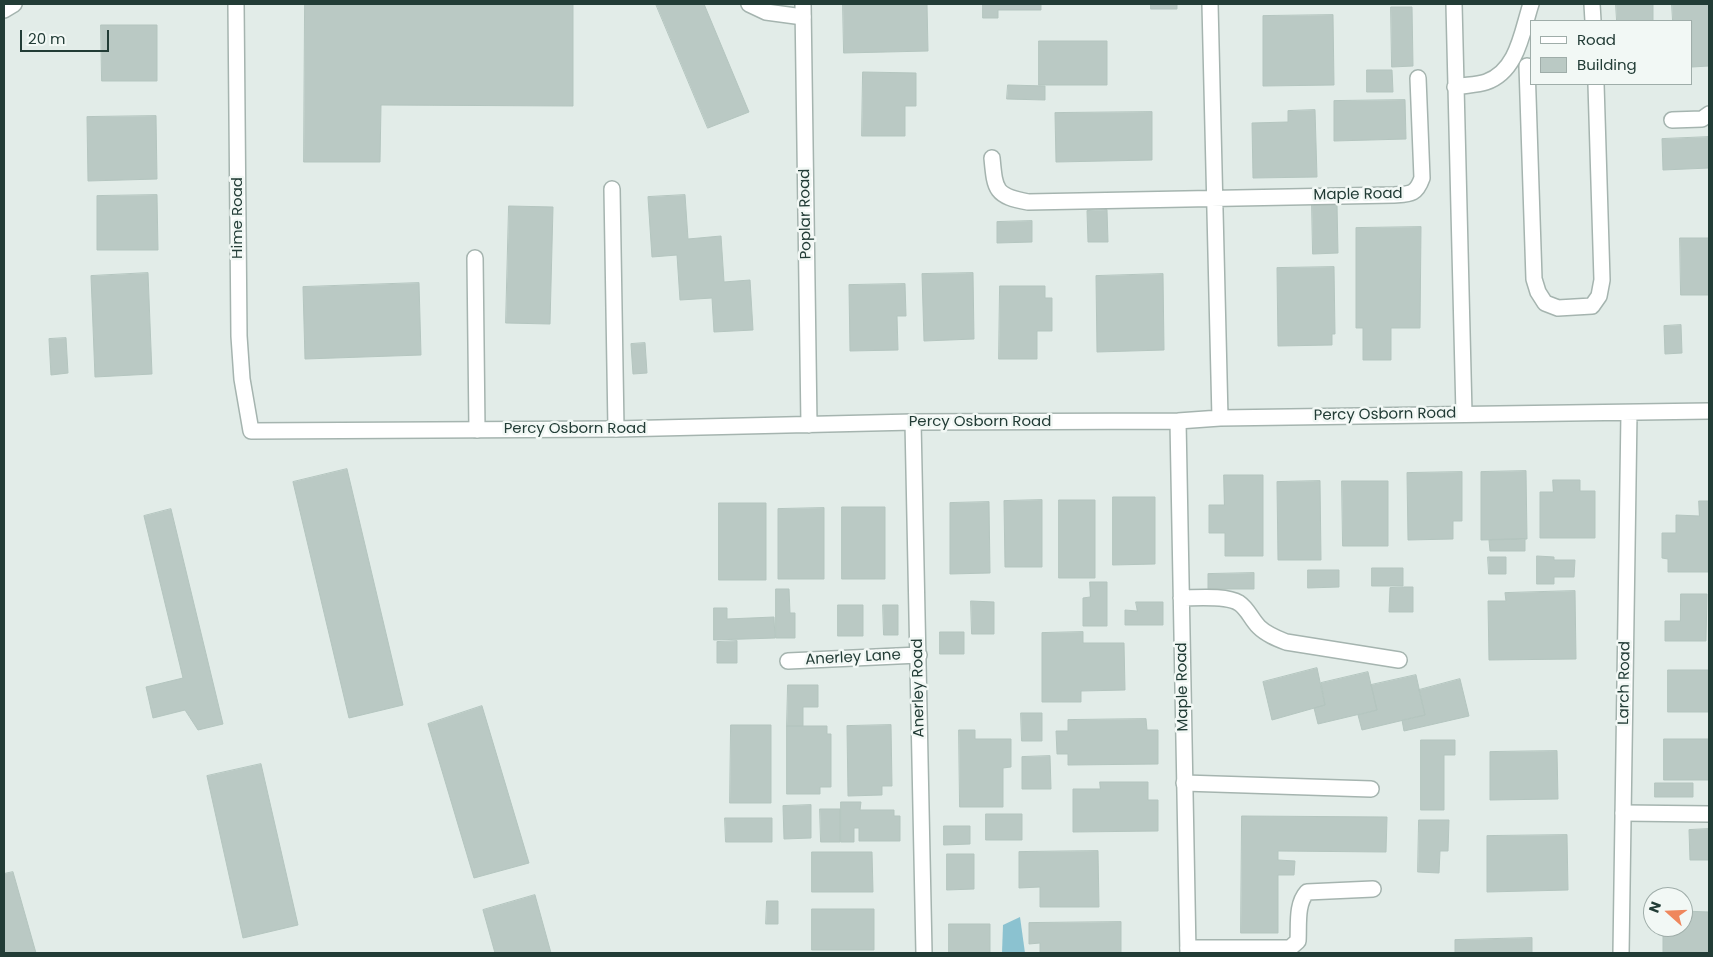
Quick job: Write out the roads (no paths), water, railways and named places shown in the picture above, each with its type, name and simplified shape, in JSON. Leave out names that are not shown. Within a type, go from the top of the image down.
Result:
[{"type":"street","points":[[4,10],[14,4]]},
{"type":"street","name":"Hime Road","points":[[236,4],[239,336],[242,379],[251,431]]},
{"type":"street","points":[[749,4],[766,12],[803,10]]},
{"type":"street","points":[[1210,4],[1220,418]]},
{"type":"street","points":[[1454,4],[1464,414]]},
{"type":"street","points":[[1455,87],[1486,82],[1499,75],[1511,63],[1519,45],[1531,4]]},
{"type":"street","points":[[1592,4],[1593,20]]},
{"type":"street","name":"Poplar Road","points":[[803,10],[809,425]]},
{"type":"street","points":[[1511,63],[1530,66]]},
{"type":"street","name":"Maple Road","points":[[992,158],[996,183],[1001,193],[1013,199],[1028,202],[1411,194],[1419,187],[1422,178],[1418,78]]},
{"type":"street","points":[[1530,85],[1534,279],[1538,292],[1545,303],[1558,308],[1581,308],[1592,306],[1599,296],[1602,280],[1596,85]]},
{"type":"street","points":[[1672,120],[1702,119],[1709,114]]},
{"type":"street","points":[[612,189],[616,429]]},
{"type":"street","points":[[475,258],[477,430]]},
{"type":"street","name":"Percy Osborn Road","points":[[251,431],[616,429],[913,422],[1178,422],[1220,418],[1709,411]]},
{"type":"street","name":"Larch Road","points":[[1621,953],[1629,413]]},
{"type":"street","name":"Anerley Road","points":[[913,422],[924,953]]},
{"type":"street","name":"Maple Road","points":[[1178,422],[1188,951]]},
{"type":"street","points":[[1181,598],[1216,598],[1237,602],[1246,610],[1258,627],[1269,635],[1286,642],[1399,660]]},
{"type":"street","name":"Anerley Lane","points":[[788,661],[918,655]]},
{"type":"street","points":[[1184,783],[1371,788]]},
{"type":"street","points":[[1623,813],[1709,814]]},
{"type":"street","points":[[1188,951],[1290,948],[1298,941],[1300,906],[1302,898],[1307,892],[1373,889]]},
{"type":"water","points":[[1020,917],[1025,953],[1002,953],[1003,925]]}]
